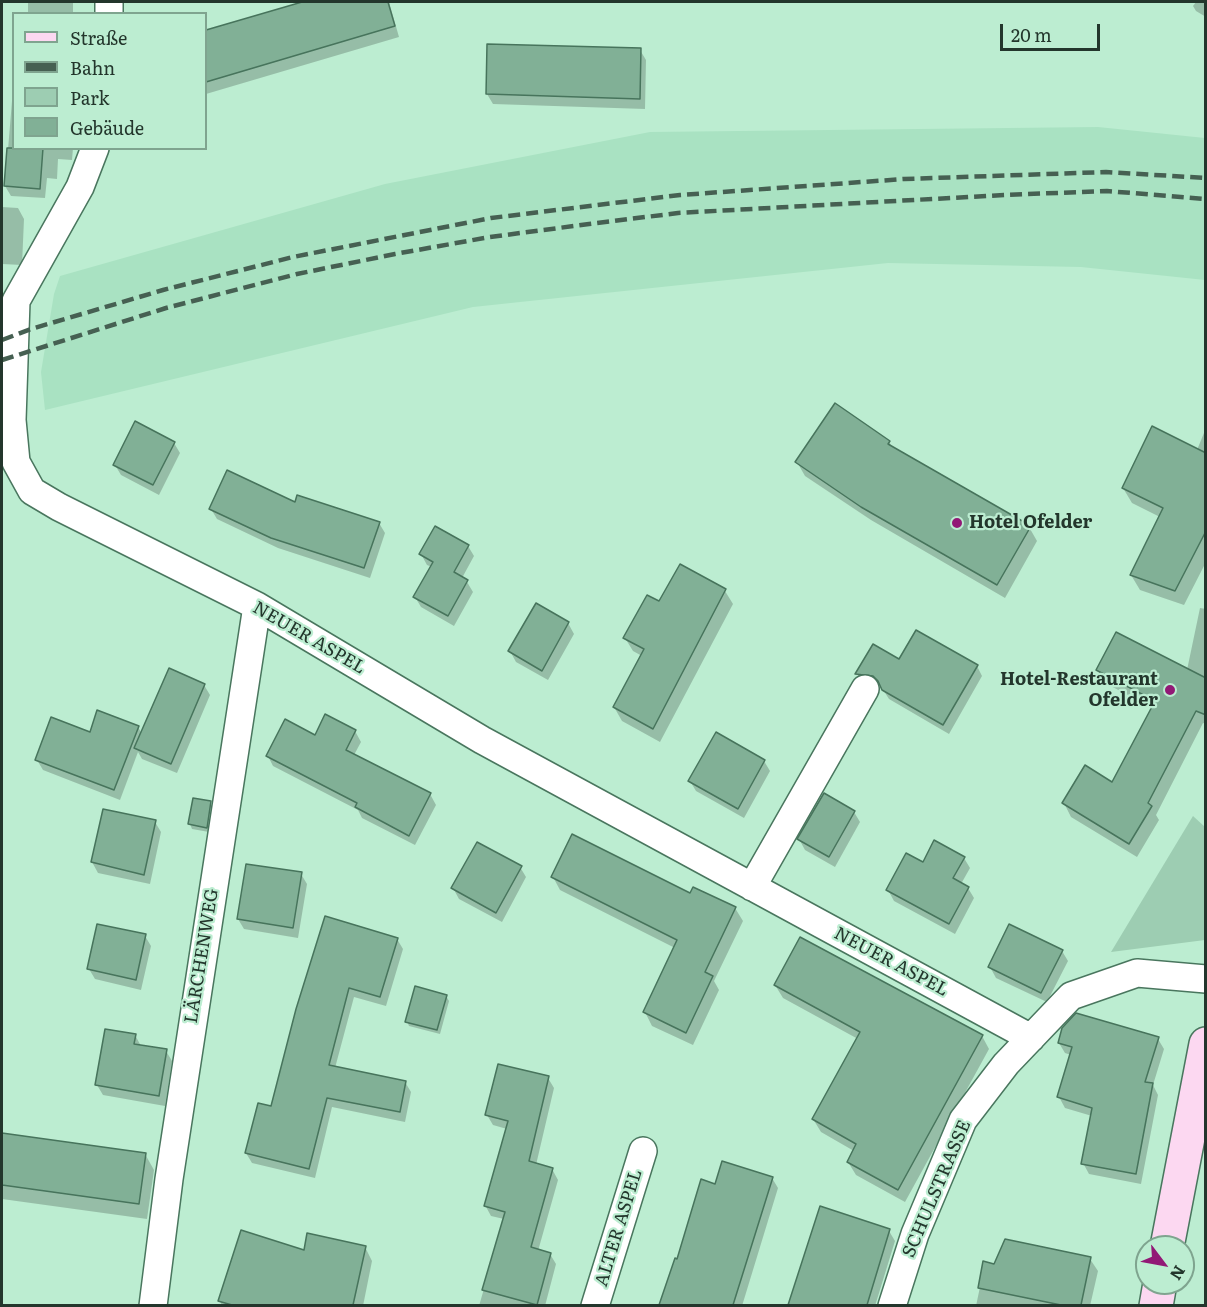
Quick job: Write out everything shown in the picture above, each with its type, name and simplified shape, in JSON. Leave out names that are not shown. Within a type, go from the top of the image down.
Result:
[{"type":"main road","points":[[1169,1235],[1206,1044]]},
{"type":"street","name":"NEUER ASPEL","points":[[94,150],[80,187],[16,302],[12,420],[16,462],[32,491],[59,507],[257,606],[482,740],[1031,1038]]},
{"type":"street","name":"LÄRCHENWEG","points":[[153,1305],[180,1099],[257,606]]},
{"type":"street","points":[[752,887],[865,689]]},
{"type":"street","name":"SCHULSTRASSE","points":[[892,1305],[915,1234],[963,1120],[1006,1064],[1071,996],[1137,973],[1206,979]]},
{"type":"street","name":"ALTER ASPEL","points":[[595,1305],[643,1151]]},
{"type":"shaded area","points":[[1098,127],[1205,138],[1205,280],[1081,267],[888,263],[473,307],[45,410],[41,372],[54,294],[60,276],[385,184],[650,132]]},
{"type":"green space","points":[[1193,816],[1205,827],[1205,940],[1111,952]]},
{"type":"building","points":[[302,2],[388,2],[395,26],[207,82],[207,30]]},
{"type":"building","points":[[487,44],[641,48],[640,99],[486,94]]},
{"type":"building","points":[[7,148],[43,150],[40,189],[4,186]]},
{"type":"building","points":[[835,403],[890,441],[888,444],[1031,526],[997,585],[861,507],[795,462]]},
{"type":"building","points":[[135,421],[175,442],[153,485],[113,465]]},
{"type":"building","points":[[1152,426],[1206,453],[1206,531],[1175,591],[1130,575],[1163,508],[1122,488]]},
{"type":"building","points":[[227,470],[295,502],[297,495],[380,522],[364,568],[271,538],[209,509]]},
{"type":"building","points":[[435,526],[469,545],[454,572],[468,580],[448,616],[413,597],[433,562],[419,554]]},
{"type":"building","points":[[680,564],[726,589],[653,729],[613,707],[644,649],[623,638],[647,595],[659,601]]},
{"type":"building","points":[[536,603],[569,622],[542,671],[508,651]]},
{"type":"building","points":[[916,630],[978,665],[943,725],[882,690],[873,676],[855,674],[873,644],[899,659]]},
{"type":"building","points":[[1116,632],[1206,678],[1206,715],[1196,711],[1148,803],[1152,806],[1129,844],[1062,803],[1085,765],[1112,782],[1155,701],[1096,670]]},
{"type":"building","points":[[169,668],[205,684],[171,764],[134,748]]},
{"type":"building","points":[[97,710],[139,726],[114,790],[35,760],[51,717],[90,732]]},
{"type":"building","points":[[325,714],[356,730],[346,750],[431,793],[409,836],[355,807],[357,803],[266,756],[285,719],[315,735]]},
{"type":"building","points":[[716,732],[765,760],[738,809],[688,781]]},
{"type":"building","points":[[824,793],[855,811],[829,857],[797,839]]},
{"type":"building","points":[[193,798],[211,801],[207,828],[188,824]]},
{"type":"building","points":[[103,809],[156,820],[144,875],[91,862]]},
{"type":"building","points":[[572,834],[690,893],[693,887],[736,907],[705,972],[713,976],[686,1033],[643,1012],[677,940],[551,877]]},
{"type":"building","points":[[934,840],[965,857],[953,878],[969,887],[949,924],[886,890],[906,853],[923,862]]},
{"type":"building","points":[[477,842],[522,866],[496,913],[451,888]]},
{"type":"building","points":[[246,864],[302,872],[293,928],[237,919]]},
{"type":"building","points":[[325,916],[398,938],[380,997],[349,988],[329,1065],[406,1081],[400,1112],[327,1098],[309,1169],[245,1153],[258,1103],[271,1106],[296,1009]]},
{"type":"building","points":[[97,924],[146,934],[136,980],[87,969]]},
{"type":"building","points":[[1009,924],[1063,950],[1041,993],[988,967]]},
{"type":"building","points":[[800,937],[983,1035],[898,1190],[847,1162],[856,1144],[812,1119],[860,1032],[774,985]]},
{"type":"building","points":[[415,986],[447,995],[437,1030],[405,1022]]},
{"type":"building","points":[[1076,1013],[1159,1037],[1145,1082],[1153,1083],[1136,1174],[1081,1164],[1092,1108],[1057,1097],[1072,1047],[1058,1043],[1062,1028]]},
{"type":"building","points":[[105,1029],[136,1034],[134,1044],[167,1049],[159,1096],[95,1085]]},
{"type":"building","points":[[498,1064],[549,1076],[529,1161],[553,1168],[531,1247],[551,1253],[537,1305],[482,1290],[505,1212],[484,1206],[508,1121],[485,1115]]},
{"type":"building","points":[[2,1133],[146,1153],[139,1204],[2,1185]]},
{"type":"building","points":[[722,1161],[773,1177],[733,1305],[659,1305],[675,1258],[677,1259],[701,1179],[715,1184]]},
{"type":"building","points":[[820,1206],[890,1229],[867,1305],[788,1305]]},
{"type":"building","points":[[241,1230],[304,1250],[307,1233],[366,1246],[353,1305],[232,1305],[218,1301]]},
{"type":"building","points":[[1005,1239],[1091,1257],[1081,1305],[1061,1305],[978,1288],[983,1261],[994,1264]]},
{"type":"railway","points":[[2,340],[31,329],[163,290],[293,257],[491,218],[680,195],[904,179],[1106,172],[1206,178]]},
{"type":"railway","points":[[2,360],[166,308],[297,274],[490,237],[678,213],[1004,195],[1107,191],[1206,199]]},
{"type":"place","name":"Hotel Ofelder","points":[[957,523]]},
{"type":"place","name":"Hotel-Restaurant Ofelder","points":[[1170,690]]}]
